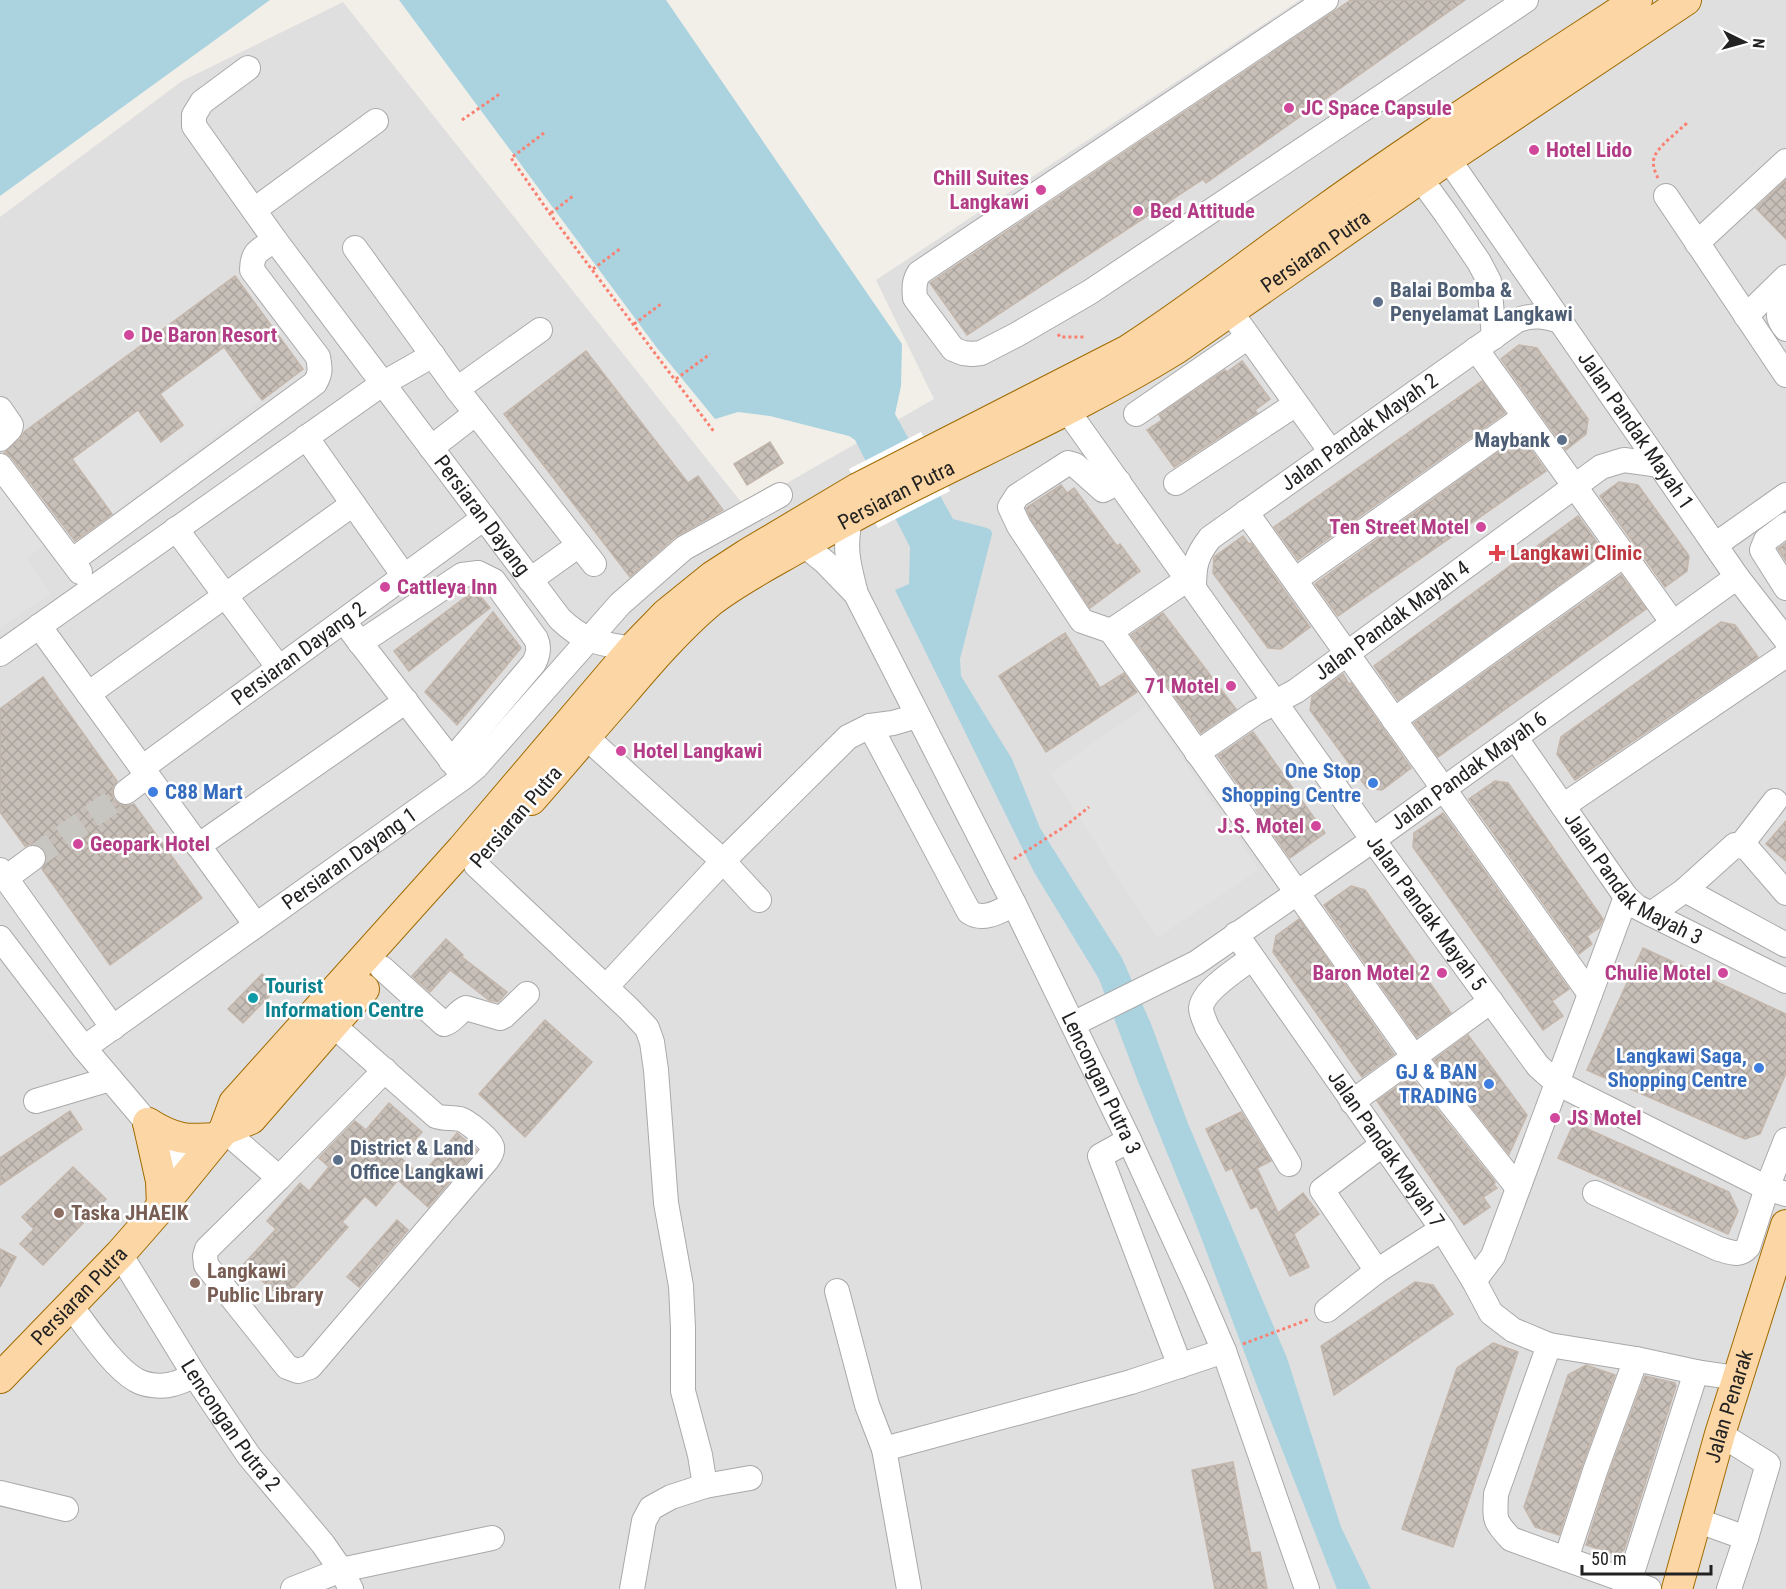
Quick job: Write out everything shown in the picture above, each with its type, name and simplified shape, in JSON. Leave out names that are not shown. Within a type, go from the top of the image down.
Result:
[{"type":"main road","name":"Persiaran Putra","points":[[221,1134],[251,1119],[678,632],[712,601],[804,545],[859,505],[1128,350],[1431,135],[1637,0]]},
{"type":"main road","name":"Persiaran Putra","points":[[935,461],[1067,410],[1176,349],[1420,178],[1686,0]]},
{"type":"main road","points":[[1323,210],[1339,235]]},
{"type":"main road","name":"Persiaran Putra","points":[[0,1378],[120,1254],[162,1206],[221,1134],[234,1103],[462,849],[632,649],[666,614],[713,576],[747,554],[859,505]]},
{"type":"main road","points":[[148,1123],[175,1137],[189,1140],[221,1134]]},
{"type":"main road","points":[[148,1123],[160,1181],[162,1206]]},
{"type":"main road","name":"Jalan Penarak","points":[[1677,1589],[1737,1378],[1777,1289],[1786,1225]]},
{"type":"street","points":[[1326,0],[919,273],[915,279],[915,298],[953,349],[963,353],[981,353],[1090,292],[1526,0]]},
{"type":"street","name":"Persiaran Dayang","points":[[248,69],[202,102],[194,116],[194,126],[275,240],[533,584],[560,619],[572,630],[589,640]]},
{"type":"street","points":[[254,210],[376,120]]},
{"type":"street","name":"Jalan Pandak Mayah 1","points":[[1431,135],[1737,577],[1785,654]]},
{"type":"street","points":[[1698,243],[1786,161]]},
{"type":"street","points":[[1420,178],[1447,214],[1489,281],[1485,343],[1524,417],[1673,623]]},
{"type":"street","points":[[1666,196],[1785,370]]},
{"type":"street","points":[[73,560],[315,383],[320,368],[318,357],[252,270],[255,253],[275,240]]},
{"type":"street","points":[[355,248],[476,413],[594,564]]},
{"type":"street","points":[[1746,316],[1786,277]]},
{"type":"street","points":[[1786,302],[1780,307],[1778,315],[1779,321],[1786,329]]},
{"type":"street","points":[[1230,311],[1331,452]]},
{"type":"street","name":"Jalan Pandak Mayah 2","points":[[1191,584],[1199,552],[1210,538],[1246,512],[1516,321],[1526,316],[1548,317],[1560,321]]},
{"type":"street","points":[[458,389],[540,330]]},
{"type":"street","points":[[1136,414],[1248,337]]},
{"type":"street","points":[[0,654],[382,384],[433,355]]},
{"type":"street","points":[[1176,483],[1296,404]]},
{"type":"street","points":[[0,409],[11,425],[0,439]]},
{"type":"street","name":"Jalan Pandak Mayah 5","points":[[1067,410],[1373,840],[1538,1066],[1557,1083],[1777,1191]]},
{"type":"street","points":[[431,448],[476,413]]},
{"type":"street","points":[[1294,580],[1524,417]]},
{"type":"street","points":[[306,437],[404,576]]},
{"type":"street","points":[[215,457],[237,487]]},
{"type":"street","name":"Jalan Pandak Mayah 4","points":[[1197,753],[1255,713],[1296,691],[1600,467],[1624,460],[1660,465]]},
{"type":"street","points":[[1119,482],[1103,490],[1075,465],[1068,463],[1017,496],[1010,507],[1018,526],[1082,621],[1111,631],[1414,1057],[1518,1188]]},
{"type":"street","points":[[0,466],[73,560],[91,589]]},
{"type":"street","points":[[181,483],[202,511]]},
{"type":"street","name":"Persiaran Dayang 1","points":[[84,1048],[256,925],[458,769],[476,767],[620,604],[684,548],[780,495]]},
{"type":"street","points":[[1715,545],[1786,495]]},
{"type":"street","points":[[88,694],[353,504]]},
{"type":"street","points":[[856,594],[847,559],[846,541],[859,505]]},
{"type":"street","points":[[1246,512],[1590,994]]},
{"type":"street","name":"Persiaran Dayang 2","points":[[126,792],[145,772],[279,668],[484,518]]},
{"type":"street","points":[[1786,525],[1766,540],[1762,549],[1786,588]]},
{"type":"street","points":[[176,529],[279,668]]},
{"type":"street","points":[[1153,530],[1174,540],[1192,541],[1210,538]]},
{"type":"street","points":[[513,607],[533,584],[579,544]]},
{"type":"street","points":[[804,545],[825,562],[856,594]]},
{"type":"street","points":[[1394,720],[1624,555]]},
{"type":"street","points":[[343,620],[360,643],[458,769],[534,663],[538,651],[536,639],[494,581],[478,573],[462,575],[360,643]]},
{"type":"street","name":"Jalan Pandak Mayah 6","points":[[1073,1024],[1196,963],[1373,840],[1737,577]]},
{"type":"street","points":[[1111,631],[1191,584]]},
{"type":"street","name":"Lencongan Putra 3","points":[[856,594],[1014,904],[1129,1140],[1196,1286],[1231,1349],[1307,1589]]},
{"type":"street","points":[[39,626],[256,925]]},
{"type":"street","points":[[589,640],[632,649]]},
{"type":"street","points":[[1563,806],[1785,654]]},
{"type":"street","points":[[198,846],[406,701]]},
{"type":"street","points":[[606,987],[723,861],[848,737],[870,726],[893,723],[917,716]]},
{"type":"street","points":[[870,726],[969,912],[976,917],[988,916],[1014,904]]},
{"type":"street","points":[[586,737],[723,861],[759,900]]},
{"type":"street","name":"Jalan Pandak Mayah 3","points":[[1515,737],[1626,897],[1637,907],[1786,981]]},
{"type":"street","points":[[1740,845],[1775,801]]},
{"type":"street","points":[[1651,914],[1685,890],[1735,845],[1747,848],[1786,893]]},
{"type":"street","points":[[33,858],[3,874],[112,1028]]},
{"type":"street","points":[[476,865],[647,1028],[652,1042],[656,1070],[666,1203],[681,1286],[683,1390],[700,1455],[705,1486]]},
{"type":"street","points":[[1685,890],[1786,945]]},
{"type":"street","points":[[1474,1281],[1493,1256],[1626,897]]},
{"type":"street","name":"Jalan Pandak Mayah 7","points":[[1236,934],[1442,1229],[1491,1313],[1513,1330],[1549,1345],[1737,1378]]},
{"type":"street","points":[[0,938],[84,1048],[190,1173]]},
{"type":"street","points":[[1252,958],[1216,987],[1204,1000],[1201,1011],[1207,1027],[1289,1164]]},
{"type":"street","points":[[382,968],[444,1024],[466,1008],[500,1018],[527,994]]},
{"type":"street","points":[[1352,1102],[1491,1001]]},
{"type":"street","points":[[333,1025],[385,1070],[436,1116],[464,1120],[489,1141],[492,1154],[310,1367],[298,1371],[287,1367],[206,1265],[207,1249],[385,1070]]},
{"type":"street","points":[[36,1101],[110,1079]]},
{"type":"street","points":[[221,1134],[279,1178]]},
{"type":"street","points":[[1129,1140],[1100,1156],[1180,1366]]},
{"type":"street","points":[[1595,1193],[1719,1249],[1736,1254],[1744,1252],[1777,1191],[1786,1140]]},
{"type":"street","points":[[1377,1271],[1322,1190],[1382,1145]]},
{"type":"street","points":[[1317,1315],[1377,1271],[1442,1229]]},
{"type":"street","name":"Lencongan Putra 2","points":[[120,1254],[195,1376],[249,1456],[323,1544],[346,1579]]},
{"type":"street","points":[[837,1291],[867,1405],[884,1449],[909,1589]]},
{"type":"street","points":[[71,1306],[98,1342],[125,1371],[138,1381],[153,1385],[172,1385],[195,1376]]},
{"type":"street","points":[[1549,1345],[1496,1494],[1497,1525],[1511,1539],[1639,1585],[1696,1372]]},
{"type":"street","points":[[884,1449],[1131,1382],[1231,1349]]},
{"type":"street","points":[[1566,1559],[1636,1359]]},
{"type":"street","points":[[1720,1434],[1768,1464],[1729,1589]]},
{"type":"street","points":[[632,1589],[644,1521],[651,1508],[671,1497],[705,1486],[750,1478]]},
{"type":"street","points":[[0,1493],[66,1509]]},
{"type":"street","points":[[1696,1520],[1746,1538]]},
{"type":"street","points":[[293,1589],[346,1579],[492,1538]]},
{"type":"path","points":[[462,120],[501,93]]},
{"type":"path","points":[[1666,196],[1654,168],[1654,157],[1688,122]]},
{"type":"path","points":[[544,133],[511,158],[550,214],[716,432]]},
{"type":"path","points":[[550,214],[573,196]]},
{"type":"path","points":[[593,269],[621,248]]},
{"type":"path","points":[[634,324],[661,304]]},
{"type":"path","points":[[676,379],[710,354]]},
{"type":"path","points":[[1010,862],[1064,827],[1089,807]]},
{"type":"path","points":[[1231,1349],[1317,1315]]},
{"type":"shaded area","points":[[1300,0],[1786,0],[1786,1589],[0,1589],[0,217],[182,81],[343,2],[745,507],[934,399],[876,280]]},
{"type":"shaded area","points":[[224,347],[262,400],[112,514],[72,459],[138,410],[161,441],[183,425],[160,394]]},
{"type":"shaded area","points":[[0,484],[45,545],[27,558],[51,594],[0,628]]},
{"type":"shaded area","points":[[1146,706],[1259,870],[1157,938],[1050,773]]},
{"type":"water","points":[[0,0],[270,0],[0,196]]},
{"type":"water","points":[[399,0],[666,0],[902,344],[901,386],[895,414],[953,519],[987,528],[992,534],[960,659],[961,676],[1012,759],[1040,828],[1122,958],[1151,1024],[1187,1121],[1287,1358],[1341,1527],[1371,1589],[1337,1589],[1099,979],[1034,872],[895,590],[909,584],[910,547],[855,440],[849,436],[770,416],[738,412],[715,419],[657,348]]},
{"type":"pier","points":[[921,432],[950,491],[878,528],[849,469]]},
{"type":"building","points":[[1351,0],[1465,0],[1206,183],[1203,179],[967,335],[930,283]]},
{"type":"building","points":[[1786,180],[1786,239],[1756,208]]},
{"type":"building","points":[[235,276],[303,369],[262,400],[224,347],[160,394],[183,425],[161,442],[138,410],[72,459],[112,514],[75,541],[11,457],[4,453],[20,439],[24,432]]},
{"type":"building","points":[[1519,345],[1537,348],[1588,419],[1586,434],[1566,450],[1501,359]]},
{"type":"building","points":[[586,351],[688,483],[698,476],[723,510],[675,537],[630,577],[504,414]]},
{"type":"building","points":[[1242,361],[1270,399],[1255,410],[1257,413],[1174,467],[1147,430],[1162,420],[1159,415]]},
{"type":"building","points":[[1482,381],[1505,413],[1298,560],[1274,527]]},
{"type":"building","points":[[1521,436],[1546,471],[1338,616],[1315,584]]},
{"type":"building","points":[[770,442],[783,463],[747,485],[734,464]]},
{"type":"building","points":[[1619,482],[1638,485],[1689,556],[1687,571],[1665,587],[1600,496]]},
{"type":"building","points":[[1061,485],[1067,493],[1074,488],[1117,546],[1120,544],[1140,571],[1090,608],[1026,508]]},
{"type":"building","points":[[1578,516],[1604,552],[1398,700],[1374,666]]},
{"type":"building","points":[[1243,536],[1249,544],[1251,543],[1310,627],[1281,649],[1268,648],[1213,573],[1214,557]]},
{"type":"building","points":[[1786,543],[1786,561],[1778,549]]},
{"type":"building","points":[[1621,575],[1646,609],[1438,757],[1414,723]]},
{"type":"building","points":[[475,590],[490,608],[409,671],[394,651]]},
{"type":"building","points":[[493,612],[521,648],[457,725],[425,692]]},
{"type":"building","points":[[1163,613],[1236,709],[1201,733],[1131,635]]},
{"type":"building","points":[[1721,622],[1735,625],[1758,657],[1575,780],[1557,754],[1561,737]]},
{"type":"building","points":[[1065,633],[1100,688],[1124,673],[1137,692],[1046,752],[999,676]]},
{"type":"building","points":[[1343,674],[1411,768],[1382,790],[1367,788],[1310,710],[1312,697]]},
{"type":"building","points":[[43,677],[117,781],[112,793],[114,800],[121,805],[134,804],[202,898],[110,965],[42,869],[47,857],[45,850],[38,845],[25,846],[0,812],[0,709]]},
{"type":"building","points":[[1253,732],[1325,833],[1290,858],[1218,756]]},
{"type":"building","points":[[1495,781],[1508,783],[1603,919],[1599,928],[1587,936],[1592,944],[1579,954],[1469,799]]},
{"type":"building","points":[[1443,813],[1569,989],[1552,1001],[1563,1016],[1543,1030],[1413,847],[1414,833]]},
{"type":"building","points":[[1786,821],[1786,861],[1766,844]]},
{"type":"building","points":[[1351,886],[1365,890],[1451,1013],[1417,1037],[1324,905]]},
{"type":"building","points":[[1299,919],[1394,1054],[1362,1077],[1273,952],[1276,936]]},
{"type":"building","points":[[446,939],[463,955],[462,957],[507,992],[498,1002],[489,1000],[450,970],[430,992],[412,976]]},
{"type":"building","points":[[1643,948],[1786,1014],[1786,1073],[1760,1134],[1745,1139],[1587,1070]]},
{"type":"building","name":"Tourist Information Centre","points":[[262,974],[277,988],[243,1023],[228,1009]]},
{"type":"building","points":[[545,1020],[592,1062],[525,1137],[479,1094]]},
{"type":"building","points":[[1468,1035],[1527,1115],[1509,1154],[1434,1060]]},
{"type":"building","points":[[1411,1077],[1495,1182],[1494,1185],[1497,1188],[1483,1197],[1490,1207],[1464,1225],[1377,1101]]},
{"type":"building","points":[[389,1103],[422,1132],[400,1157],[421,1176],[457,1133],[477,1150],[428,1207],[398,1180],[376,1206],[365,1196],[342,1222],[348,1227],[283,1300],[244,1264],[276,1229],[267,1221],[300,1183],[309,1191],[329,1167],[319,1158],[355,1121],[366,1130]]},
{"type":"building","points":[[70,1111],[82,1129],[0,1185],[0,1158]]},
{"type":"building","points":[[1241,1112],[1271,1161],[1257,1168],[1278,1213],[1303,1193],[1319,1214],[1294,1234],[1309,1267],[1290,1276],[1257,1206],[1251,1209],[1232,1168],[1226,1171],[1206,1129]]},
{"type":"building","points":[[1574,1123],[1729,1192],[1738,1211],[1728,1234],[1558,1158]]},
{"type":"building","name":"Taska JHAEIK","points":[[73,1167],[106,1199],[43,1265],[20,1244],[34,1229],[22,1217]]},
{"type":"building","points":[[397,1220],[408,1230],[359,1287],[347,1277]]},
{"type":"building","points":[[0,1249],[16,1257],[0,1287]]},
{"type":"building","points":[[1415,1282],[1433,1285],[1453,1314],[1334,1395],[1321,1346]]},
{"type":"building","points":[[1493,1343],[1518,1352],[1453,1547],[1402,1529],[1457,1368]]},
{"type":"building","points":[[1586,1365],[1615,1375],[1559,1535],[1535,1527],[1524,1507],[1568,1375]]},
{"type":"building","points":[[1645,1376],[1675,1383],[1676,1386],[1624,1550],[1617,1555],[1586,1545],[1608,1476]]},
{"type":"building","points":[[1233,1462],[1251,1553],[1260,1552],[1267,1589],[1215,1589],[1192,1470]]},
{"type":"tunnel","points":[[33,858],[126,792]]},
{"type":"place","name":"JC Space Capsule","points":[[1289,108]]},
{"type":"place","name":"Hotel Lido","points":[[1534,150]]},
{"type":"place","name":"Chill Suites Langkawi","points":[[1041,190]]},
{"type":"place","name":"Bed Attitude","points":[[1138,211]]},
{"type":"place","name":"Balai Bomba & Penyelamat Langkawi","points":[[1378,302]]},
{"type":"place","name":"De Baron Resort","points":[[129,335]]},
{"type":"place","name":"Maybank","points":[[1562,440]]},
{"type":"place","name":"Ten Street Motel","points":[[1481,527]]},
{"type":"place","name":"Langkawi Clinic","points":[[1497,553]]},
{"type":"place","name":"Cattleya Inn","points":[[385,587]]},
{"type":"place","name":"71 Motel","points":[[1231,686]]},
{"type":"place","name":"Hotel Langkawi","points":[[621,751]]},
{"type":"place","name":"One Stop Shopping Centre","points":[[1373,783]]},
{"type":"place","name":"C88 Mart","points":[[153,792]]},
{"type":"place","name":"J.S. Motel","points":[[1316,826]]},
{"type":"place","name":"Geopark Hotel","points":[[78,844]]},
{"type":"place","name":"Baron Motel 2","points":[[1442,973]]},
{"type":"place","name":"Chulie Motel","points":[[1723,973]]},
{"type":"place","name":"Tourist Information Centre","points":[[253,998]]},
{"type":"place","name":"Langkawi Saga, Shopping Centre","points":[[1759,1068]]},
{"type":"place","name":"GJ & BAN TRADING","points":[[1489,1084]]},
{"type":"place","name":"JS Motel","points":[[1555,1118]]},
{"type":"place","name":"District & Land Office Langkawi","points":[[338,1160]]},
{"type":"place","name":"Taska JHAEIK","points":[[59,1213]]},
{"type":"place","name":"Langkawi Public Library","points":[[195,1283]]}]
